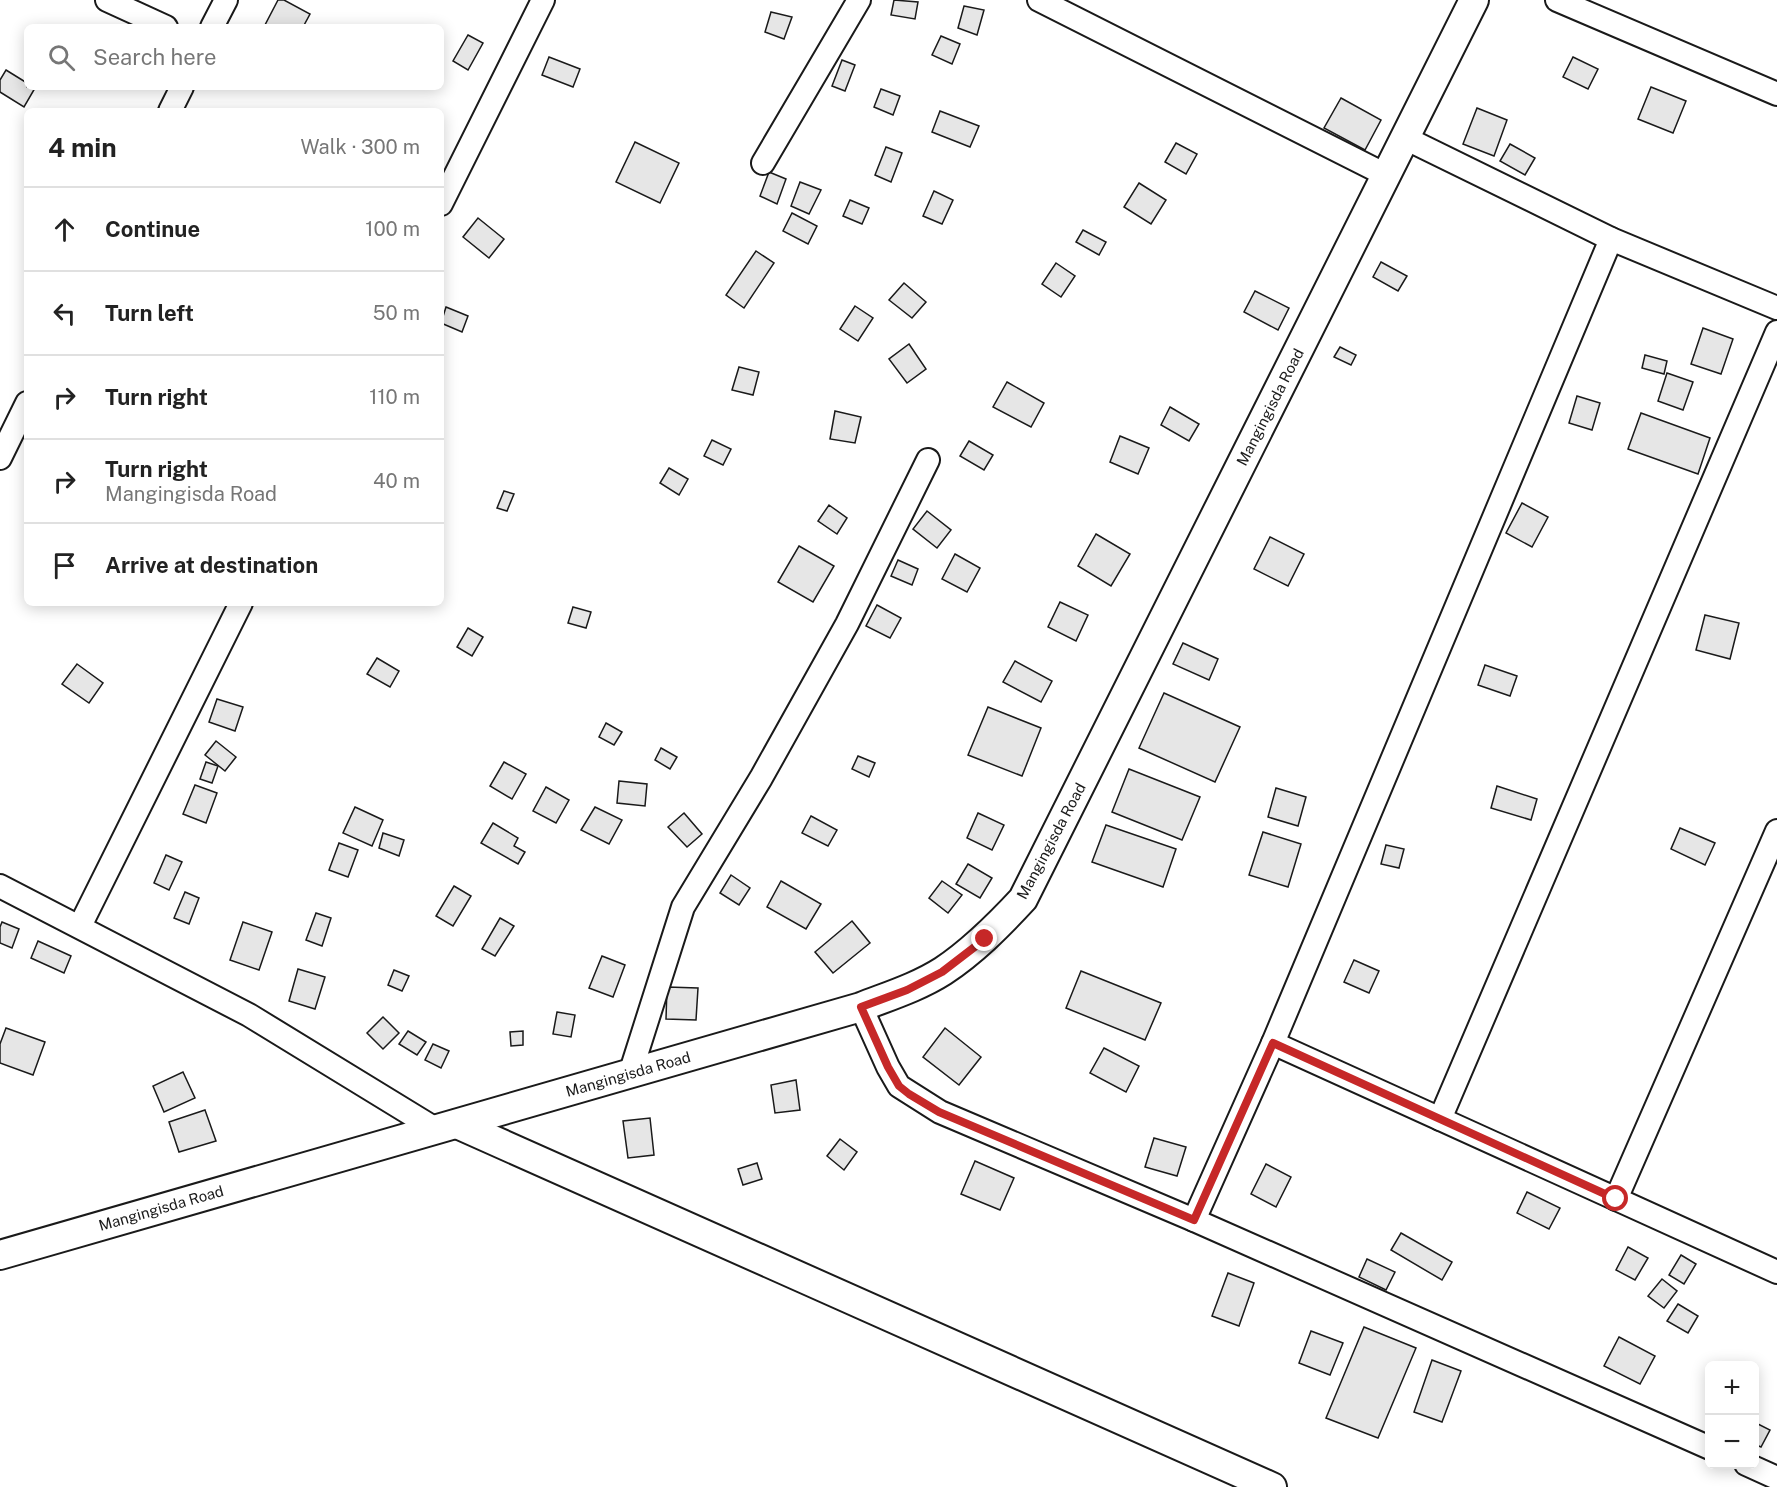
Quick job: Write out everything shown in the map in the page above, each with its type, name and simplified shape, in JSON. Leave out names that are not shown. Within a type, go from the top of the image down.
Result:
[{"type":"street","points":[[107,0],[159,24]]},
{"type":"street","points":[[214,24],[226,0]]},
{"type":"street","points":[[444,198],[543,0]]},
{"type":"street","points":[[763,163],[859,0]]},
{"type":"street","points":[[1039,0],[1386,175]]},
{"type":"street","name":"Mangingisda Road","points":[[0,1256],[861,1007],[907,990],[942,972],[985,939],[1023,899],[1474,0]]},
{"type":"street","points":[[1557,0],[1777,94]]},
{"type":"street","points":[[172,108],[180,90]]},
{"type":"street","points":[[1405,138],[1611,239],[1777,308]]},
{"type":"street","points":[[1194,1220],[1273,1043],[1611,239]]},
{"type":"street","points":[[1440,1119],[1777,332]]},
{"type":"street","points":[[0,458],[24,409]]},
{"type":"street","points":[[630,1074],[683,907],[761,778],[847,624],[928,460]]},
{"type":"street","points":[[80,926],[240,606]]},
{"type":"street","points":[[1616,1199],[1777,831]]},
{"type":"street","points":[[0,886],[249,1015],[447,1127],[1272,1487]]},
{"type":"street","points":[[861,1007],[899,1086],[939,1112],[1194,1220],[1705,1446]]},
{"type":"street","points":[[1273,1043],[1777,1272]]},
{"type":"street","points":[[1757,1469],[1777,1478]]},
{"type":"building","points":[[278,0],[284,0],[310,14],[305,24],[266,24]]},
{"type":"building","points":[[894,0],[918,2],[915,19],[891,15]]},
{"type":"building","points":[[964,6],[984,10],[977,35],[958,28]]},
{"type":"building","points":[[771,12],[792,17],[784,39],[765,32]]},
{"type":"building","points":[[468,35],[483,43],[468,70],[453,61]]},
{"type":"building","points":[[941,36],[960,44],[952,64],[932,55]]},
{"type":"building","points":[[549,57],[580,69],[573,87],[542,75]]},
{"type":"building","points":[[1573,57],[1598,69],[1588,89],[1563,77]]},
{"type":"building","points":[[842,60],[855,65],[845,91],[832,86]]},
{"type":"building","points":[[6,70],[24,81],[24,90],[34,90],[24,107],[0,92],[0,80]]},
{"type":"building","points":[[1651,87],[1686,101],[1673,133],[1638,119]]},
{"type":"building","points":[[881,89],[900,96],[893,115],[874,107]]},
{"type":"building","points":[[1341,98],[1381,120],[1365,150],[1324,128]]},
{"type":"building","points":[[1477,108],[1507,120],[1494,156],[1463,144]]},
{"type":"building","points":[[940,111],[979,126],[970,147],[932,132]]},
{"type":"building","points":[[635,142],[679,163],[660,203],[616,182]]},
{"type":"building","points":[[1176,143],[1197,154],[1186,174],[1165,162]]},
{"type":"building","points":[[1510,144],[1535,158],[1525,175],[1500,161]]},
{"type":"building","points":[[886,147],[902,153],[891,182],[875,175]]},
{"type":"building","points":[[769,172],[786,179],[777,204],[760,196]]},
{"type":"building","points":[[800,182],[821,190],[809,214],[791,206]]},
{"type":"building","points":[[1139,183],[1166,200],[1151,224],[1124,207]]},
{"type":"building","points":[[934,191],[953,200],[942,224],[923,216]]},
{"type":"building","points":[[850,200],[869,208],[862,224],[843,216]]},
{"type":"building","points":[[792,213],[817,226],[808,244],[783,231]]},
{"type":"building","points":[[478,218],[504,239],[489,258],[463,237]]},
{"type":"building","points":[[1083,230],[1106,242],[1099,255],[1076,242]]},
{"type":"building","points":[[756,251],[774,263],[744,308],[726,295]]},
{"type":"building","points":[[1381,262],[1407,276],[1398,291],[1373,277]]},
{"type":"building","points":[[1056,263],[1075,276],[1061,297],[1042,284]]},
{"type":"building","points":[[904,283],[926,302],[912,318],[889,300]]},
{"type":"building","points":[[1255,291],[1289,308],[1278,330],[1244,312]]},
{"type":"building","points":[[855,306],[873,318],[858,341],[840,329]]},
{"type":"building","points":[[446,307],[468,316],[462,332],[444,324]]},
{"type":"building","points":[[1703,328],[1733,339],[1721,374],[1691,364]]},
{"type":"building","points":[[909,344],[926,369],[907,383],[889,359]]},
{"type":"building","points":[[1340,347],[1356,355],[1351,365],[1334,357]]},
{"type":"building","points":[[1645,355],[1667,361],[1664,374],[1642,368]]},
{"type":"building","points":[[739,367],[759,372],[753,395],[732,390]]},
{"type":"building","points":[[1667,373],[1693,382],[1683,410],[1658,401]]},
{"type":"building","points":[[1007,382],[1044,403],[1031,427],[993,407]]},
{"type":"building","points":[[1577,396],[1600,403],[1592,430],[1569,423]]},
{"type":"building","points":[[1170,407],[1199,424],[1189,441],[1161,425]]},
{"type":"building","points":[[835,411],[861,417],[855,443],[830,439]]},
{"type":"building","points":[[1641,413],[1710,438],[1698,474],[1628,449]]},
{"type":"building","points":[[1120,436],[1149,448],[1138,474],[1110,462]]},
{"type":"building","points":[[712,440],[731,449],[723,465],[704,456]]},
{"type":"building","points":[[969,441],[993,455],[984,470],[960,456]]},
{"type":"building","points":[[669,468],[688,479],[679,495],[660,483]]},
{"type":"building","points":[[504,491],[514,494],[507,511],[497,508]]},
{"type":"building","points":[[1522,503],[1548,517],[1532,547],[1506,533]]},
{"type":"building","points":[[829,505],[847,518],[837,534],[818,521]]},
{"type":"building","points":[[927,511],[951,530],[937,548],[913,529]]},
{"type":"building","points":[[1096,534],[1130,554],[1111,586],[1078,566]]},
{"type":"building","points":[[1270,537],[1304,554],[1288,586],[1254,569]]},
{"type":"building","points":[[799,546],[834,566],[813,602],[778,582]]},
{"type":"building","points":[[955,554],[980,568],[967,592],[942,579]]},
{"type":"building","points":[[898,560],[918,569],[912,585],[891,576]]},
{"type":"building","points":[[1060,602],[1088,615],[1076,641],[1048,627]]},
{"type":"building","points":[[877,605],[901,618],[890,638],[866,626]]},
{"type":"building","points":[[573,607],[591,612],[586,628],[568,623]]},
{"type":"building","points":[[1705,615],[1739,623],[1730,659],[1696,650]]},
{"type":"building","points":[[468,628],[483,637],[472,656],[457,647]]},
{"type":"building","points":[[1183,643],[1218,659],[1209,680],[1173,664]]},
{"type":"building","points":[[377,658],[399,671],[390,687],[367,674]]},
{"type":"building","points":[[1015,661],[1052,681],[1041,702],[1003,682]]},
{"type":"building","points":[[77,664],[103,683],[89,703],[62,684]]},
{"type":"building","points":[[1485,665],[1517,676],[1510,696],[1478,685]]},
{"type":"building","points":[[1164,693],[1240,727],[1215,782],[1139,748]]},
{"type":"building","points":[[217,699],[243,707],[235,731],[209,722]]},
{"type":"building","points":[[988,707],[1041,728],[1022,776],[968,755]]},
{"type":"building","points":[[606,723],[622,732],[614,745],[599,737]]},
{"type":"building","points":[[216,741],[236,757],[225,771],[205,755]]},
{"type":"building","points":[[661,748],[677,757],[670,769],[655,760]]},
{"type":"building","points":[[858,756],[875,763],[869,777],[852,769]]},
{"type":"building","points":[[206,762],[218,766],[212,783],[200,779]]},
{"type":"building","points":[[504,762],[526,774],[512,799],[490,786]]},
{"type":"building","points":[[1129,769],[1200,797],[1182,840],[1112,812]]},
{"type":"building","points":[[619,781],[647,784],[645,806],[617,803]]},
{"type":"building","points":[[195,785],[217,793],[206,823],[183,814]]},
{"type":"building","points":[[1497,786],[1537,799],[1531,820],[1491,808]]},
{"type":"building","points":[[546,787],[569,800],[556,823],[533,811]]},
{"type":"building","points":[[1276,788],[1306,797],[1298,826],[1268,817]]},
{"type":"building","points":[[355,807],[383,820],[372,846],[343,833]]},
{"type":"building","points":[[595,807],[622,820],[609,844],[581,830]]},
{"type":"building","points":[[684,813],[702,834],[687,847],[668,827]]},
{"type":"building","points":[[978,813],[1004,825],[992,850],[967,838]]},
{"type":"building","points":[[811,816],[837,830],[828,846],[802,833]]},
{"type":"building","points":[[493,823],[518,838],[514,846],[525,852],[518,864],[481,843]]},
{"type":"building","points":[[1106,825],[1176,849],[1163,887],[1092,862]]},
{"type":"building","points":[[1680,828],[1715,843],[1705,865],[1671,849]]},
{"type":"building","points":[[1263,832],[1301,844],[1288,887],[1249,875]]},
{"type":"building","points":[[383,833],[404,840],[399,856],[379,848]]},
{"type":"building","points":[[339,843],[358,850],[348,877],[329,870]]},
{"type":"building","points":[[1386,845],[1404,849],[1399,868],[1381,864]]},
{"type":"building","points":[[166,855],[182,862],[169,890],[154,883]]},
{"type":"building","points":[[968,864],[992,878],[980,898],[956,884]]},
{"type":"building","points":[[731,875],[750,888],[739,905],[720,893]]},
{"type":"building","points":[[781,881],[821,904],[806,929],[767,907]]},
{"type":"building","points":[[942,881],[962,895],[948,913],[929,898]]},
{"type":"building","points":[[454,886],[471,896],[453,926],[436,916]]},
{"type":"building","points":[[185,892],[199,898],[189,924],[174,918]]},
{"type":"building","points":[[316,913],[331,918],[322,946],[306,940]]},
{"type":"building","points":[[500,918],[514,926],[495,956],[482,949]]},
{"type":"building","points":[[852,921],[870,943],[833,973],[815,952]]},
{"type":"building","points":[[2,922],[19,929],[12,948],[0,943]]},
{"type":"building","points":[[243,922],[272,932],[259,970],[230,960]]},
{"type":"building","points":[[38,941],[71,956],[64,973],[31,958]]},
{"type":"building","points":[[602,956],[625,965],[613,997],[589,988]]},
{"type":"building","points":[[1354,960],[1379,971],[1369,993],[1344,982]]},
{"type":"building","points":[[298,969],[325,977],[315,1009],[289,1001]]},
{"type":"building","points":[[394,970],[409,976],[402,991],[388,985]]},
{"type":"building","points":[[1081,971],[1161,1003],[1145,1040],[1066,1008]]},
{"type":"building","points":[[667,987],[698,988],[696,1020],[666,1019]]},
{"type":"building","points":[[557,1012],[575,1015],[571,1037],[553,1034]]},
{"type":"building","points":[[383,1017],[399,1033],[383,1049],[367,1033]]},
{"type":"building","points":[[6,1028],[45,1042],[33,1075],[0,1063],[0,1044]]},
{"type":"building","points":[[945,1028],[981,1057],[959,1085],[923,1057]]},
{"type":"building","points":[[408,1031],[426,1042],[417,1055],[399,1044]]},
{"type":"building","points":[[523,1031],[523,1045],[511,1046],[510,1032]]},
{"type":"building","points":[[433,1044],[449,1051],[441,1068],[425,1060]]},
{"type":"building","points":[[1104,1048],[1139,1066],[1126,1092],[1090,1073]]},
{"type":"building","points":[[183,1072],[195,1098],[164,1112],[153,1086]]},
{"type":"building","points":[[796,1080],[800,1110],[775,1113],[771,1085]]},
{"type":"building","points":[[205,1110],[216,1141],[179,1152],[169,1122]]},
{"type":"building","points":[[650,1118],[654,1155],[628,1158],[623,1121]]},
{"type":"building","points":[[1154,1138],[1186,1147],[1177,1176],[1145,1167]]},
{"type":"building","points":[[840,1139],[857,1152],[844,1170],[827,1156]]},
{"type":"building","points":[[975,1161],[1014,1178],[1000,1210],[961,1194]]},
{"type":"building","points":[[757,1163],[762,1179],[743,1185],[738,1169]]},
{"type":"building","points":[[1266,1164],[1291,1177],[1276,1207],[1251,1194]]},
{"type":"building","points":[[1527,1192],[1560,1208],[1549,1229],[1517,1213]]},
{"type":"building","points":[[1401,1233],[1452,1262],[1442,1280],[1391,1250]]},
{"type":"building","points":[[1628,1247],[1648,1258],[1635,1280],[1616,1270]]},
{"type":"building","points":[[1681,1255],[1696,1264],[1684,1284],[1669,1275]]},
{"type":"building","points":[[1367,1259],[1395,1272],[1386,1290],[1359,1277]]},
{"type":"building","points":[[1228,1273],[1254,1283],[1239,1326],[1212,1316]]},
{"type":"building","points":[[1662,1279],[1677,1291],[1664,1308],[1648,1296]]},
{"type":"building","points":[[1678,1304],[1698,1316],[1688,1333],[1667,1321]]},
{"type":"building","points":[[1364,1327],[1416,1348],[1378,1438],[1326,1418]]},
{"type":"building","points":[[1311,1331],[1343,1343],[1330,1375],[1299,1363]]},
{"type":"building","points":[[1619,1337],[1655,1356],[1640,1384],[1604,1366]]},
{"type":"building","points":[[1432,1360],[1461,1371],[1442,1422],[1414,1412]]},
{"type":"building","points":[[1759,1424],[1770,1430],[1761,1447],[1759,1446]]},
{"type":"route","points":[[985,939],[942,972],[907,990],[861,1007],[899,1086],[939,1112],[1194,1220],[1273,1043],[1616,1199]]}]
